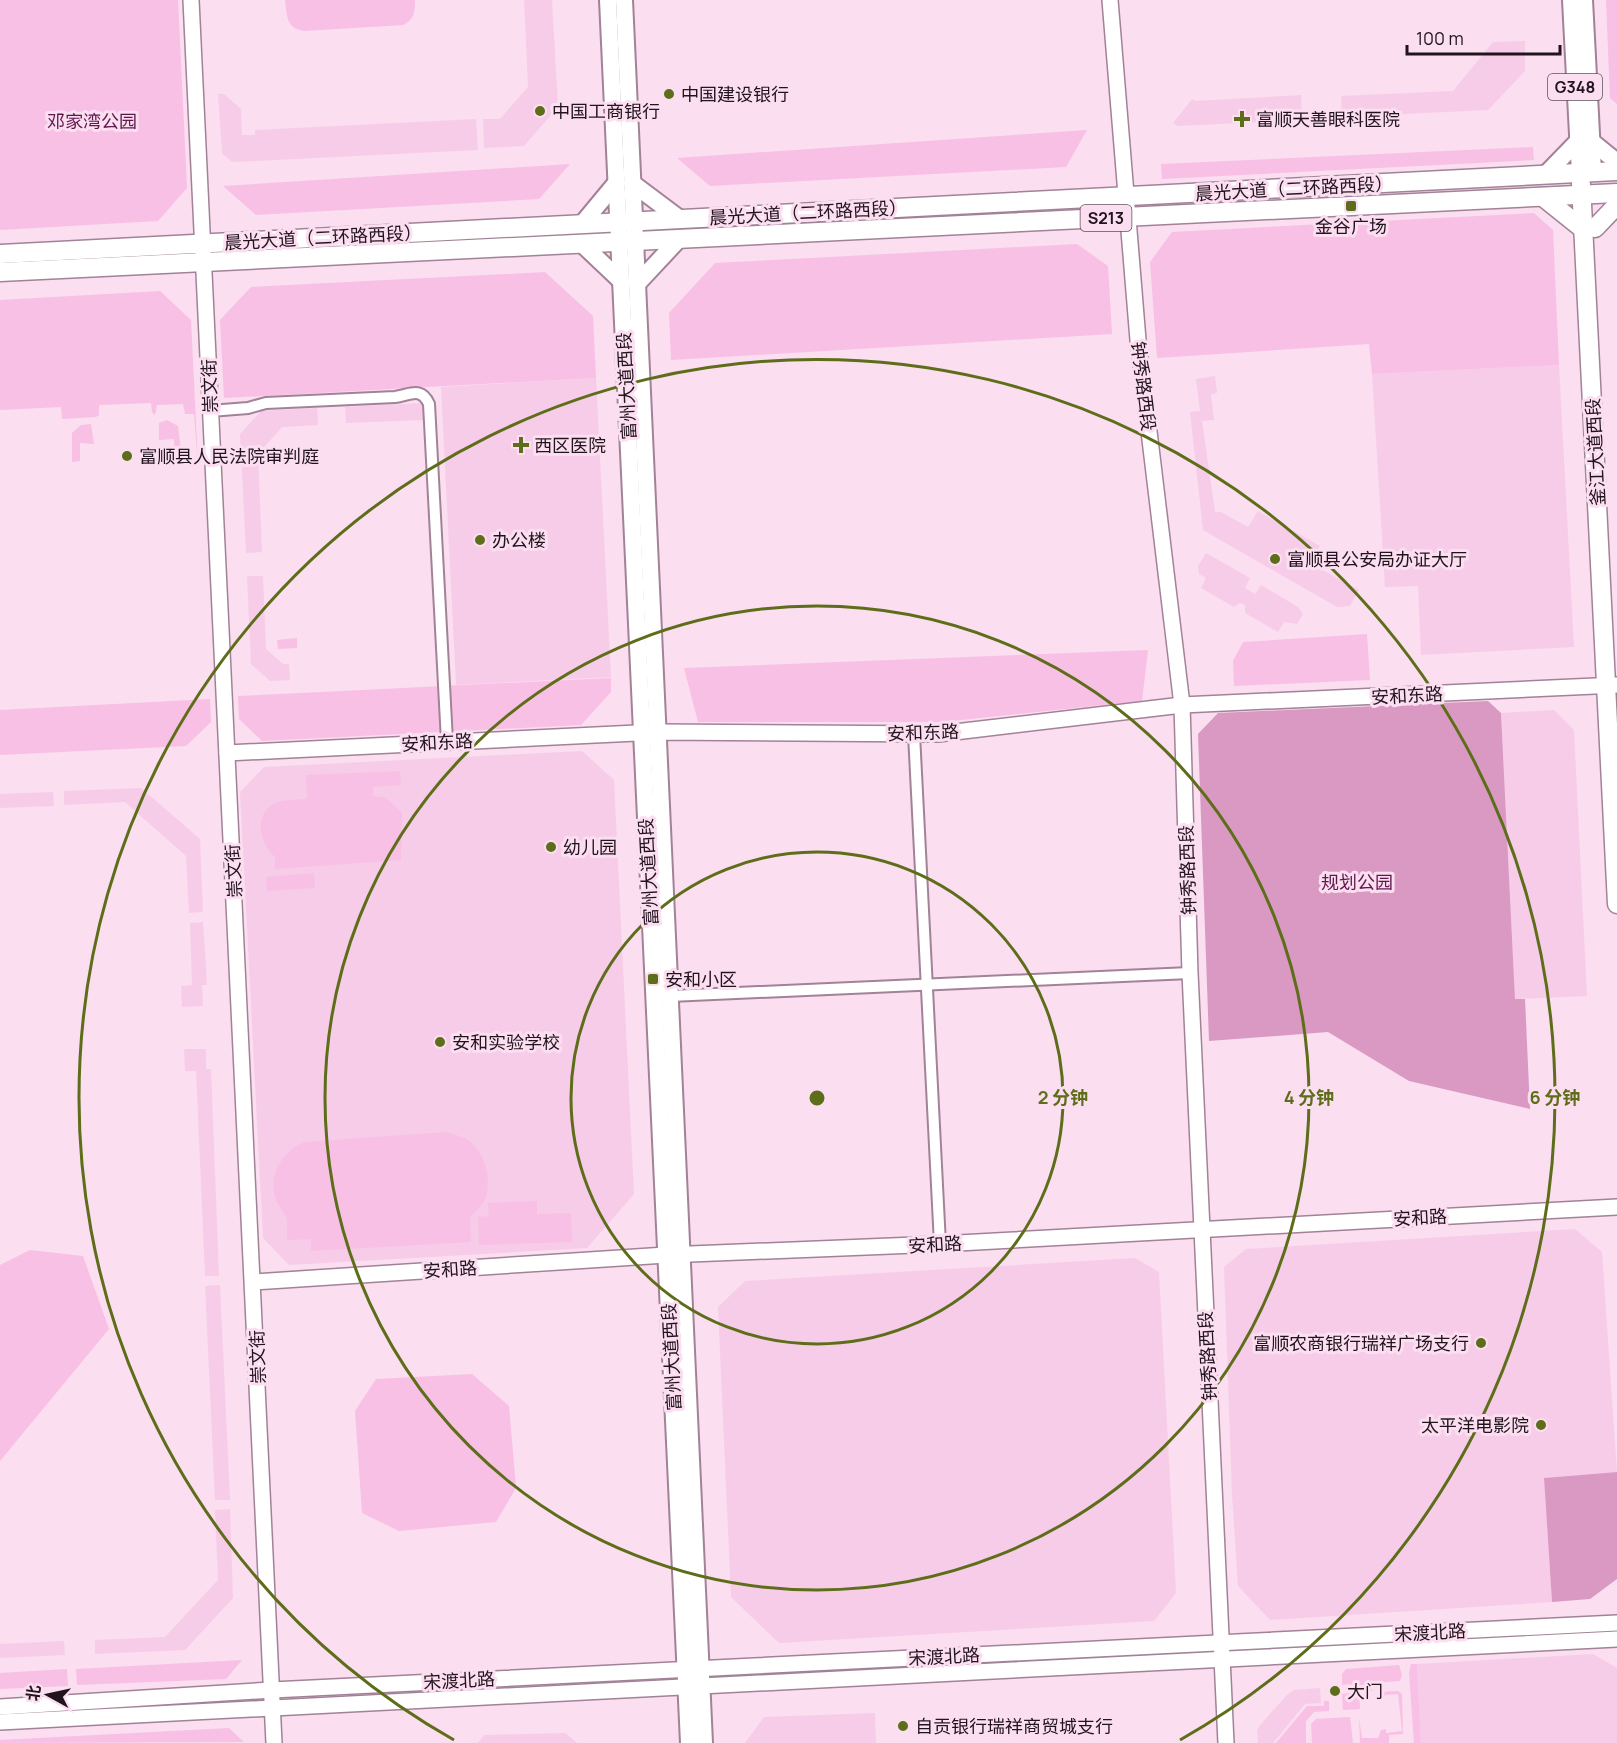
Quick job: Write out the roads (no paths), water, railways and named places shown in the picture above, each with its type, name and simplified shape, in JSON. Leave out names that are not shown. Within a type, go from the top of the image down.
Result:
[{"type":"highway","name":"晨光大道（二环路西段）","points":[[0,254],[1617,171]]},
{"type":"highway","name":"釜江大道西段","points":[[1586,173],[1617,660]]},
{"type":"highway","name":"晨光大道（二环路西段）","points":[[0,272],[1617,193]]},
{"type":"highway","points":[[1543,197],[1589,228],[1617,205]]},
{"type":"highway","name":"釜江大道西段","points":[[1589,228],[1612,686],[1617,904]]},
{"type":"main road","name":"富州大道西段","points":[[608,0],[624,183],[650,732],[693,1677],[689,1743]]},
{"type":"main road","name":"富州大道西段","points":[[624,0],[624,183]]},
{"type":"main road","name":"釜江大道西段","points":[[1571,0],[1585,141]]},
{"type":"main road","name":"釜江大道西段","points":[[1584,0],[1586,173]]},
{"type":"main road","points":[[1545,175],[1585,141],[1617,162]]},
{"type":"main road","points":[[582,224],[624,183],[680,219]]},
{"type":"main road","points":[[582,244],[629,283],[679,239]]},
{"type":"main road","name":"富州大道西段","points":[[650,732],[670,996],[674,1254]]},
{"type":"main road","name":"富州大道西段","points":[[693,1677],[704,1743]]},
{"type":"street","name":"崇文街","points":[[191,0],[254,1282],[274,1743]]},
{"type":"street","name":"钟秀路西段","points":[[1110,0],[1138,340],[1182,705],[1190,973],[1226,1743]]},
{"type":"street","points":[[210,411],[248,408],[266,403],[395,397],[412,392],[421,393],[426,398],[429,404],[447,741]]},
{"type":"street","name":"安和东路","points":[[227,753],[650,732],[938,734],[1182,705],[1612,686]]},
{"type":"street","points":[[914,734],[940,1244]]},
{"type":"street","points":[[670,996],[1190,973]]},
{"type":"street","name":"安和路","points":[[254,1282],[674,1254],[940,1244],[1202,1227],[1617,1207]]},
{"type":"street","name":"宋渡北路","points":[[0,1722],[273,1707],[1220,1643],[1617,1623]]},
{"type":"street","name":"宋渡北路","points":[[0,1707],[272,1690],[1222,1659],[1617,1639]]},
{"type":"place","name":"中国建设银行","points":[[669,94]]},
{"type":"place","name":"中国工商银行","points":[[540,111]]},
{"type":"place","name":"富顺天善眼科医院","points":[[1242,119]]},
{"type":"place","name":"金谷广场","points":[[1351,206]]},
{"type":"place","name":"西区医院","points":[[521,445]]},
{"type":"place","name":"富顺县人民法院审判庭","points":[[127,456]]},
{"type":"place","name":"办公楼","points":[[480,540]]},
{"type":"place","name":"富顺县公安局办证大厅","points":[[1275,559]]},
{"type":"place","name":"幼儿园","points":[[551,847]]},
{"type":"place","name":"安和小区","points":[[653,979]]},
{"type":"place","name":"安和实验学校","points":[[440,1042]]},
{"type":"place","name":"富顺农商银行瑞祥广场支行","points":[[1481,1343]]},
{"type":"place","name":"太平洋电影院","points":[[1541,1425]]},
{"type":"place","name":"大门","points":[[1335,1691]]},
{"type":"place","name":"自贡银行瑞祥商贸城支行","points":[[903,1726]]},
{"type":"park label","name":"邓家湾公园","points":[[92,121]]},
{"type":"park label","name":"规划公园","points":[[1357,882]]}]
